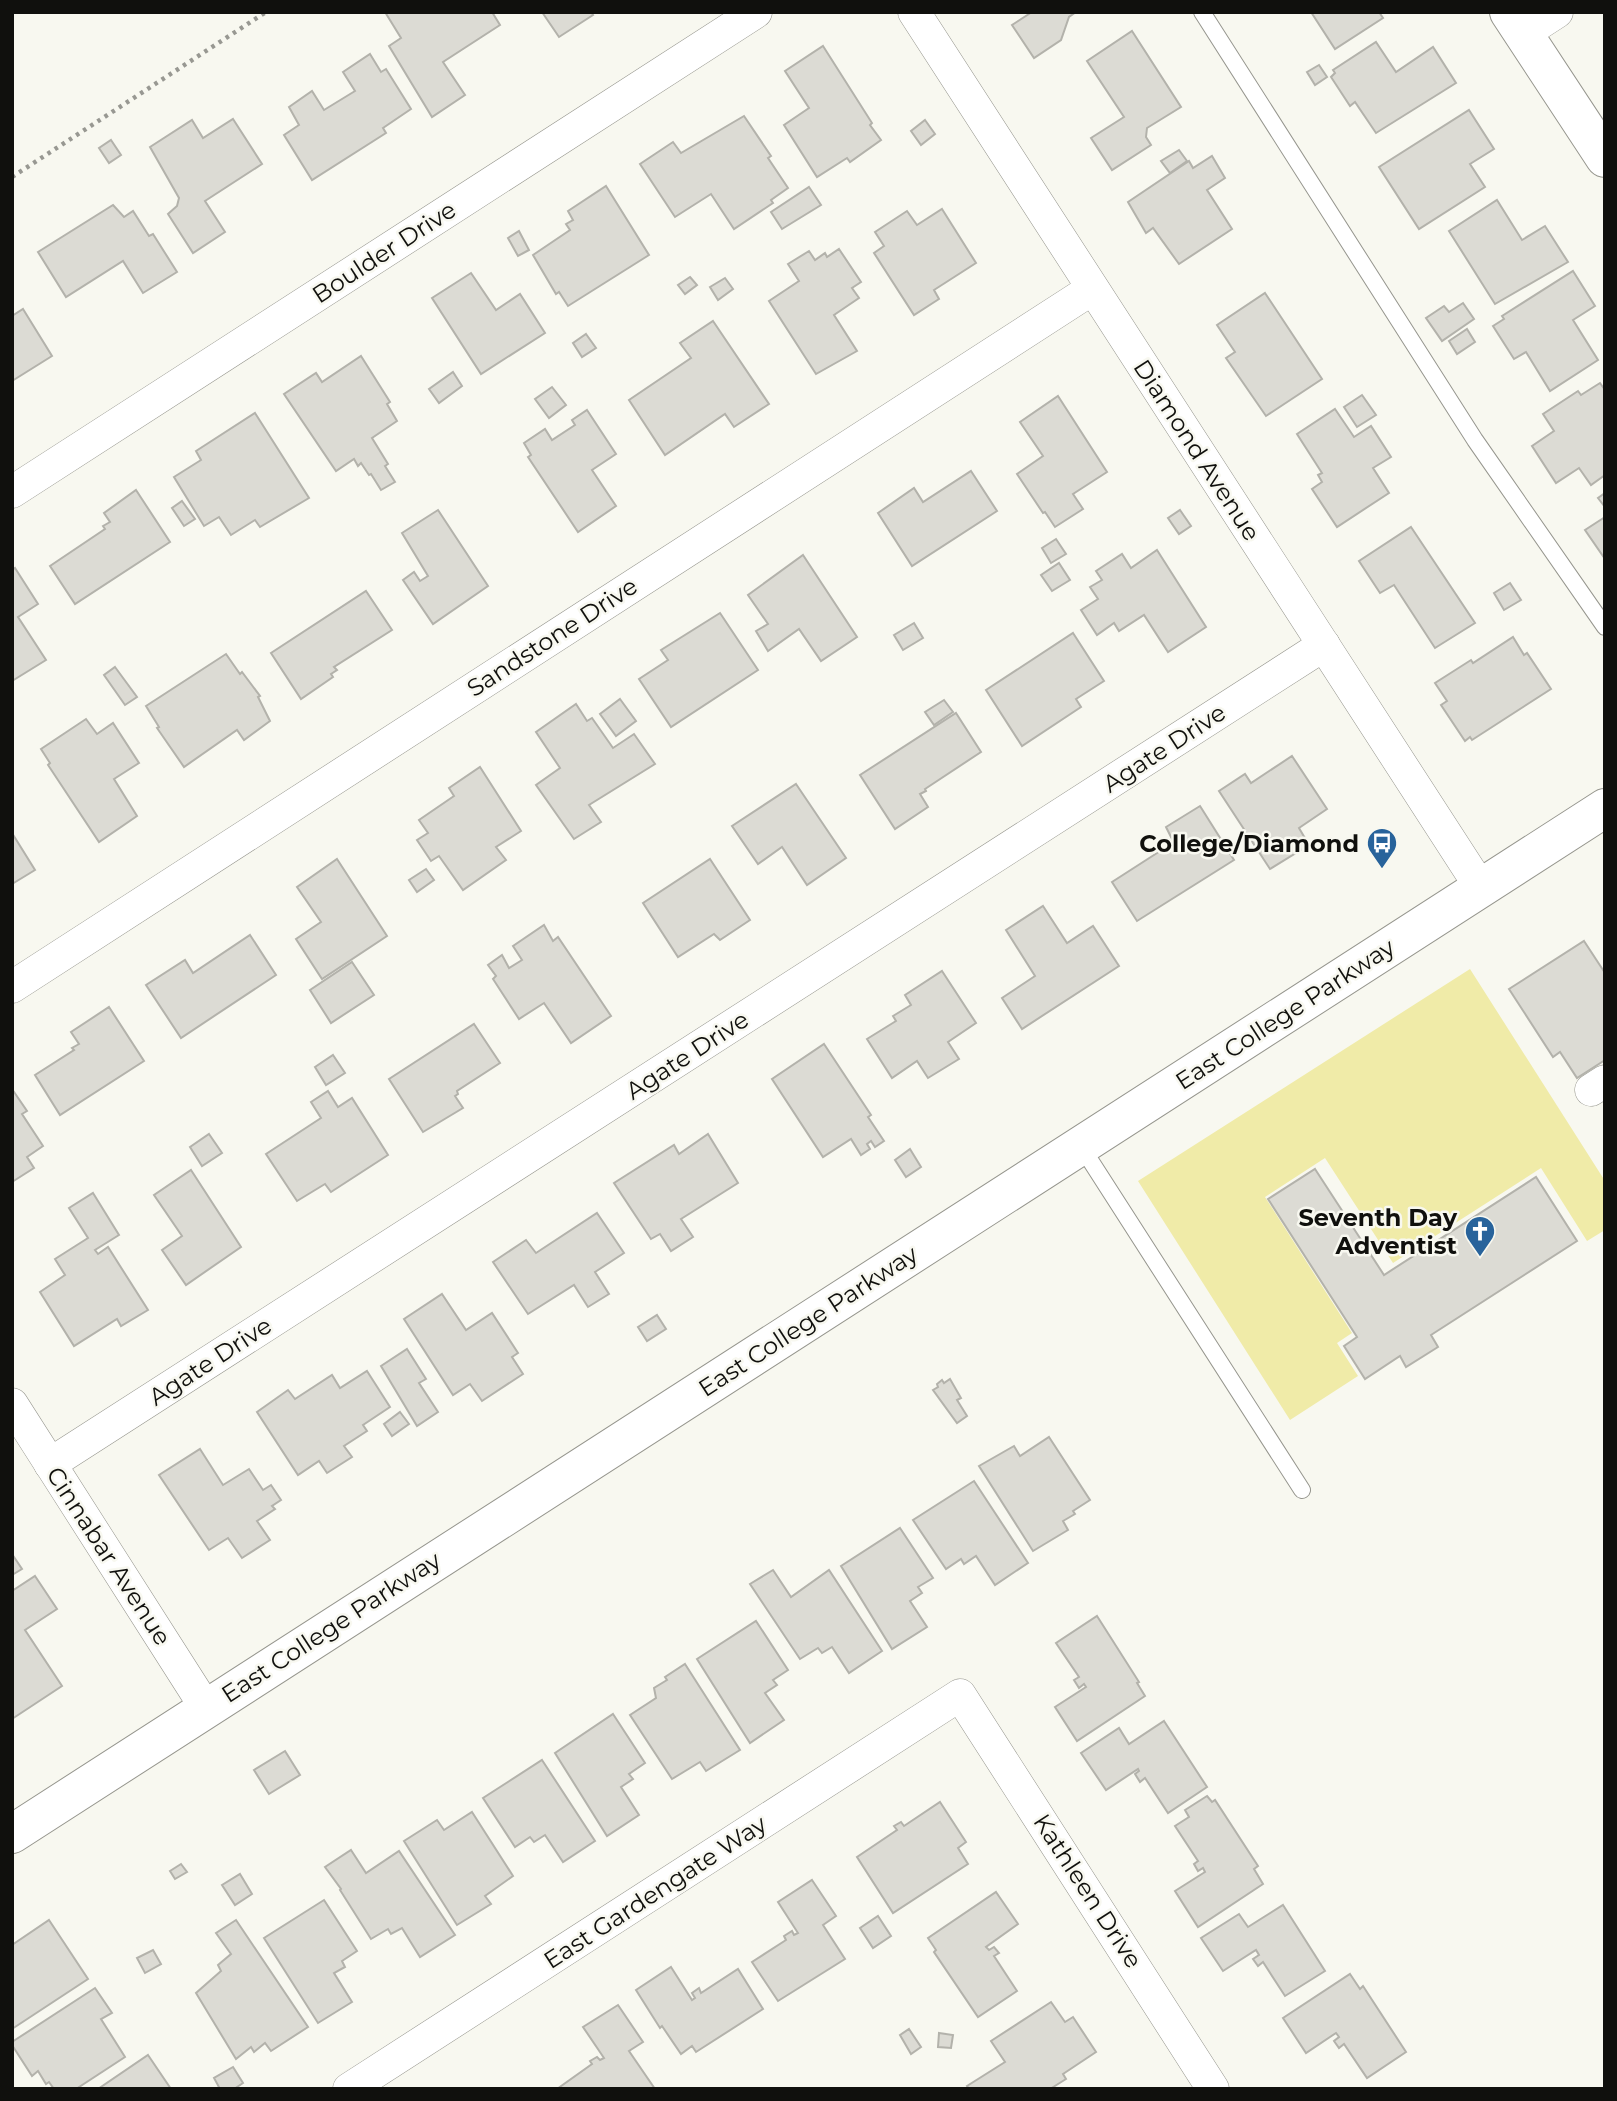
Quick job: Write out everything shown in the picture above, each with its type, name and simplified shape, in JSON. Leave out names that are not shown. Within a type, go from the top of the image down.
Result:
[{"type":"main road","points":[[1516,23],[1605,158]]},
{"type":"main road","name":"East College Parkway","points":[[12,1834],[1605,808]]},
{"type":"street","name":"Boulder Drive","points":[[12,492],[755,12]]},
{"type":"street","name":"Diamond Avenue","points":[[914,12],[1480,888]]},
{"type":"street","points":[[1516,23],[1557,12]]},
{"type":"street","name":"Sandstone Drive","points":[[12,987],[1092,289]]},
{"type":"street","name":"Agate Drive","points":[[50,1464],[1324,645]]},
{"type":"street","name":"Cinnabar Avenue","points":[[12,1404],[206,1708]]},
{"type":"street","name":"Kathleen Drive","points":[[961,1695],[1214,2088]]},
{"type":"street","name":"East Gardengate Way","points":[[349,2089],[961,1695]]},
{"type":"lane","points":[[1202,12],[1475,440],[1605,627]]},
{"type":"lane","points":[[1081,1146],[1302,1490]]},
{"type":"path","points":[[12,177],[266,12]]},
{"type":"shaded area","points":[[1470,969],[1605,1181],[1605,1230],[1587,1241],[1541,1168],[1393,1263],[1325,1158],[1265,1197],[1352,1333],[1337,1343],[1358,1376],[1290,1420],[1138,1181]]},
{"type":"building","points":[[385,12],[492,12],[500,25],[443,62],[465,95],[432,117],[389,46],[401,38]]},
{"type":"building","points":[[542,12],[591,12],[593,15],[559,37]]},
{"type":"building","points":[[1032,12],[1076,12],[1069,17],[1061,40],[1034,58],[1012,25]]},
{"type":"building","points":[[1311,12],[1379,12],[1383,18],[1335,49]]},
{"type":"building","points":[[1132,31],[1181,107],[1147,128],[1146,137],[1151,145],[1112,170],[1091,138],[1124,117],[1087,61]]},
{"type":"building","points":[[1376,42],[1396,72],[1433,47],[1456,83],[1376,133],[1355,102],[1350,106],[1331,77],[1335,73],[1333,70]]},
{"type":"building","points":[[823,46],[881,140],[850,162],[847,158],[817,177],[784,125],[809,108],[785,71]]},
{"type":"building","points":[[370,54],[381,72],[386,69],[411,109],[383,128],[386,133],[312,180],[284,135],[299,125],[289,107],[312,91],[324,110],[355,91],[343,72]]},
{"type":"building","points":[[1319,65],[1327,77],[1315,85],[1307,72]]},
{"type":"building","points":[[1469,110],[1494,149],[1470,164],[1485,187],[1419,229],[1379,167]]},
{"type":"building","points":[[744,116],[771,156],[768,158],[788,188],[771,200],[773,203],[734,229],[711,194],[675,217],[640,164],[673,142],[681,153]]},
{"type":"building","points":[[233,119],[262,164],[205,201],[225,232],[193,253],[168,214],[177,206],[179,198],[150,147],[192,120],[203,138]]},
{"type":"building","points":[[925,120],[935,134],[921,145],[911,131]]},
{"type":"building","points":[[111,140],[121,155],[109,163],[99,148]]},
{"type":"building","points":[[1179,150],[1187,161],[1170,173],[1161,161]]},
{"type":"building","points":[[1212,156],[1225,178],[1207,190],[1232,229],[1179,264],[1153,228],[1146,233],[1128,202],[1189,161],[1193,168]]},
{"type":"building","points":[[606,186],[649,255],[568,306],[559,292],[556,294],[533,255],[570,230],[566,224],[573,220],[568,211]]},
{"type":"building","points":[[809,187],[821,205],[782,229],[771,212]]},
{"type":"building","points":[[1497,200],[1522,240],[1545,226],[1568,262],[1495,304],[1449,231]]},
{"type":"building","points":[[113,205],[124,217],[133,211],[149,236],[153,234],[177,272],[143,293],[123,261],[66,297],[38,252]]},
{"type":"building","points":[[942,209],[976,263],[934,290],[939,299],[914,315],[874,253],[884,246],[875,232],[907,211],[917,225]]},
{"type":"building","points":[[519,231],[529,250],[518,256],[508,238]]},
{"type":"building","points":[[839,249],[861,282],[852,288],[859,298],[834,315],[857,351],[816,374],[769,301],[799,281],[788,264],[809,251],[815,260],[825,253],[827,257]]},
{"type":"building","points":[[1573,271],[1595,306],[1573,320],[1598,360],[1550,391],[1526,352],[1514,359],[1493,326],[1504,319],[1502,316]]},
{"type":"building","points":[[471,273],[496,310],[520,294],[545,333],[481,374],[432,298]]},
{"type":"building","points":[[690,277],[697,285],[685,294],[678,285]]},
{"type":"building","points":[[725,278],[733,289],[718,300],[710,287]]},
{"type":"building","points":[[1265,293],[1322,379],[1266,416],[1226,358],[1235,352],[1217,325]]},
{"type":"building","points":[[1463,303],[1474,319],[1442,341],[1426,318],[1444,306],[1449,312]]},
{"type":"building","points":[[23,309],[52,356],[12,381],[12,316]]},
{"type":"building","points":[[713,321],[769,404],[734,427],[725,414],[665,455],[629,400],[691,358],[680,343]]},
{"type":"building","points":[[1467,329],[1475,342],[1457,354],[1449,341]]},
{"type":"building","points":[[586,334],[596,348],[582,357],[573,343]]},
{"type":"building","points":[[361,356],[390,402],[387,404],[397,421],[372,438],[388,464],[385,466],[395,482],[381,490],[371,474],[369,475],[361,463],[358,466],[354,459],[336,471],[284,394],[316,373],[322,382]]},
{"type":"building","points":[[453,372],[462,386],[439,403],[429,389]]},
{"type":"building","points":[[1600,383],[1605,390],[1605,475],[1591,485],[1579,468],[1556,483],[1532,446],[1554,431],[1543,414],[1578,391],[1581,395]]},
{"type":"building","points":[[552,387],[566,405],[549,418],[535,399]]},
{"type":"building","points":[[1362,395],[1376,415],[1357,427],[1344,407]]},
{"type":"building","points":[[1058,396],[1107,472],[1073,494],[1083,509],[1055,527],[1017,474],[1043,456],[1020,422]]},
{"type":"building","points":[[1335,409],[1354,437],[1371,426],[1391,457],[1373,468],[1389,493],[1337,527],[1312,489],[1322,482],[1318,475],[1322,473],[1297,434]]},
{"type":"building","points":[[587,410],[616,454],[592,470],[616,506],[578,532],[528,457],[531,455],[524,443],[545,429],[552,440],[575,425],[572,420]]},
{"type":"building","points":[[255,413],[309,498],[260,527],[255,520],[231,535],[219,517],[204,526],[174,477],[201,460],[196,451]]},
{"type":"building","points":[[971,471],[997,511],[912,566],[878,513],[914,488],[923,502]]},
{"type":"building","points":[[136,490],[170,542],[75,604],[50,566],[105,529],[103,526],[110,522],[104,513]]},
{"type":"building","points":[[1605,493],[1605,507],[1598,498]]},
{"type":"building","points":[[182,501],[195,519],[184,526],[172,508]]},
{"type":"building","points":[[438,510],[488,586],[433,624],[403,580],[414,572],[420,581],[428,576],[402,533]]},
{"type":"building","points":[[1180,510],[1191,526],[1179,534],[1168,518]]},
{"type":"building","points":[[1605,517],[1605,559],[1585,530]]},
{"type":"building","points":[[1411,527],[1475,623],[1435,648],[1394,585],[1380,593],[1359,561]]},
{"type":"building","points":[[1056,539],[1066,554],[1051,563],[1042,548]]},
{"type":"building","points":[[1157,550],[1206,627],[1168,652],[1144,615],[1119,631],[1114,623],[1097,635],[1081,610],[1098,599],[1090,587],[1102,580],[1096,571],[1122,554],[1131,568]]},
{"type":"building","points":[[803,555],[857,637],[821,661],[799,629],[768,651],[756,631],[768,624],[748,595]]},
{"type":"building","points":[[1059,563],[1070,580],[1052,591],[1041,575]]},
{"type":"building","points":[[15,568],[38,604],[18,617],[46,660],[12,681],[12,570]]},
{"type":"building","points":[[1510,583],[1521,600],[1504,610],[1494,593]]},
{"type":"building","points":[[366,591],[392,630],[334,667],[337,670],[331,674],[333,677],[301,699],[271,653]]},
{"type":"building","points":[[720,613],[758,670],[671,727],[639,679],[668,660],[661,650]]},
{"type":"building","points":[[914,623],[923,638],[903,650],[894,635]]},
{"type":"building","points":[[1073,633],[1104,681],[1076,699],[1081,707],[1022,746],[986,690]]},
{"type":"building","points":[[1513,637],[1551,689],[1472,740],[1470,737],[1465,741],[1441,705],[1447,701],[1435,683]]},
{"type":"building","points":[[226,654],[260,696],[258,697],[270,721],[244,740],[237,730],[184,767],[157,728],[159,727],[146,706]]},
{"type":"building","points":[[115,667],[137,697],[125,705],[104,675]]},
{"type":"building","points":[[620,699],[636,721],[616,736],[600,714]]},
{"type":"building","points":[[944,700],[953,712],[934,725],[925,712]]},
{"type":"building","points":[[576,704],[587,721],[592,718],[613,748],[634,734],[655,764],[589,805],[601,822],[574,839],[536,785],[560,768],[536,732]]},
{"type":"building","points":[[956,713],[981,752],[925,789],[926,791],[920,794],[928,807],[895,829],[860,775]]},
{"type":"building","points":[[86,719],[97,734],[113,723],[139,763],[114,779],[137,816],[99,842],[48,765],[50,763],[41,749]]},
{"type":"building","points":[[1292,756],[1327,809],[1299,828],[1309,845],[1270,869],[1219,791],[1245,774],[1251,783]]},
{"type":"building","points":[[480,767],[521,831],[496,847],[506,860],[463,890],[439,856],[431,861],[417,840],[428,833],[419,820],[454,796],[449,788]]},
{"type":"building","points":[[796,784],[846,858],[807,885],[782,847],[758,864],[732,826]]},
{"type":"building","points":[[1200,806],[1234,860],[1137,921],[1112,882],[1171,844],[1169,841],[1172,839],[1166,827]]},
{"type":"building","points":[[12,833],[35,870],[12,884]]},
{"type":"building","points":[[337,859],[387,936],[322,979],[296,939],[321,922],[297,887]]},
{"type":"building","points":[[710,859],[750,920],[720,940],[714,934],[678,957],[643,903]]},
{"type":"building","points":[[426,869],[434,880],[417,892],[409,880]]},
{"type":"building","points":[[1043,906],[1067,943],[1093,926],[1119,966],[1022,1029],[1002,998],[1035,976],[1006,930]]},
{"type":"building","points":[[544,925],[553,941],[558,937],[611,1016],[571,1043],[544,1003],[519,1019],[493,979],[496,976],[488,965],[502,955],[509,968],[522,960],[513,946]]},
{"type":"building","points":[[250,935],[276,975],[181,1038],[146,985],[185,960],[193,973]]},
{"type":"building","points":[[1584,941],[1605,973],[1605,1060],[1577,1078],[1560,1052],[1553,1057],[1509,989]]},
{"type":"building","points":[[352,962],[374,995],[331,1023],[310,990]]},
{"type":"building","points":[[942,971],[976,1023],[948,1042],[959,1059],[928,1078],[917,1061],[892,1078],[867,1039],[896,1021],[893,1016],[911,1005],[905,995]]},
{"type":"building","points":[[109,1007],[144,1061],[60,1115],[35,1075],[74,1050],[72,1048],[79,1044],[71,1032]]},
{"type":"building","points":[[474,1024],[500,1063],[457,1091],[455,1096],[463,1108],[423,1132],[389,1079]]},
{"type":"building","points":[[824,1044],[871,1115],[868,1117],[884,1141],[875,1147],[871,1141],[867,1144],[870,1149],[861,1155],[851,1139],[823,1157],[772,1079]]},
{"type":"building","points":[[333,1055],[345,1073],[326,1085],[315,1067]]},
{"type":"building","points":[[12,1089],[27,1111],[22,1114],[43,1146],[27,1157],[34,1168],[12,1182]]},
{"type":"building","points":[[328,1091],[338,1107],[352,1098],[388,1155],[331,1192],[325,1184],[297,1201],[266,1154],[321,1118],[311,1102]]},
{"type":"building","points":[[209,1134],[222,1153],[202,1166],[190,1147]]},
{"type":"building","points":[[708,1134],[738,1183],[681,1219],[693,1237],[671,1251],[660,1234],[651,1239],[614,1183],[674,1145],[679,1154]]},
{"type":"building","points":[[910,1149],[921,1167],[906,1177],[895,1160]]},
{"type":"building","name":"Seventh Day Adventist","points":[[1315,1169],[1384,1275],[1536,1177],[1577,1241],[1431,1335],[1438,1347],[1406,1367],[1400,1356],[1365,1379],[1344,1346],[1357,1337],[1268,1199]]},
{"type":"building","points":[[191,1170],[241,1247],[186,1285],[162,1250],[182,1236],[154,1195]]},
{"type":"building","points":[[93,1193],[119,1235],[95,1250],[98,1254],[108,1247],[148,1310],[121,1326],[117,1319],[74,1346],[40,1292],[65,1275],[55,1259],[88,1238],[69,1208]]},
{"type":"building","points":[[597,1213],[624,1253],[595,1272],[609,1294],[588,1307],[574,1285],[528,1314],[493,1262],[526,1240],[536,1253]]},
{"type":"building","points":[[442,1294],[466,1330],[492,1313],[518,1353],[512,1357],[523,1374],[482,1401],[470,1384],[453,1395],[404,1319]]},
{"type":"building","points":[[657,1315],[666,1329],[647,1341],[638,1327]]},
{"type":"building","points":[[407,1349],[426,1379],[419,1383],[438,1412],[417,1426],[381,1366]]},
{"type":"building","points":[[367,1371],[390,1407],[363,1425],[367,1431],[344,1446],[352,1457],[327,1473],[319,1461],[298,1475],[257,1412],[288,1390],[295,1399],[332,1375],[340,1388]]},
{"type":"building","points":[[950,1379],[961,1398],[957,1400],[967,1416],[957,1423],[933,1390],[942,1380],[944,1383]]},
{"type":"building","points":[[400,1412],[409,1424],[392,1436],[384,1424]]},
{"type":"building","points":[[1049,1437],[1090,1500],[1063,1521],[1068,1530],[1033,1551],[979,1466],[1014,1446],[1020,1456]]},
{"type":"building","points":[[200,1449],[223,1485],[249,1469],[263,1490],[271,1485],[281,1500],[272,1506],[275,1509],[257,1521],[270,1540],[242,1558],[228,1538],[209,1550],[159,1475]]},
{"type":"building","points":[[974,1481],[1028,1563],[995,1585],[976,1556],[964,1564],[961,1559],[946,1569],[913,1520]]},
{"type":"building","points":[[900,1528],[933,1578],[918,1587],[922,1593],[910,1601],[927,1627],[892,1649],[841,1566]]},
{"type":"building","points":[[12,1554],[22,1569],[12,1575]]},
{"type":"building","points":[[773,1570],[791,1597],[829,1570],[882,1651],[849,1673],[832,1647],[822,1653],[818,1648],[800,1659],[750,1584]]},
{"type":"building","points":[[35,1576],[57,1609],[25,1630],[62,1686],[12,1719],[12,1591]]},
{"type":"building","points":[[1097,1616],[1145,1696],[1077,1741],[1055,1707],[1086,1687],[1084,1684],[1079,1688],[1074,1680],[1079,1677],[1056,1643]]},
{"type":"building","points":[[756,1621],[788,1670],[773,1680],[777,1685],[765,1693],[784,1720],[750,1743],[697,1659]]},
{"type":"building","points":[[685,1664],[740,1750],[706,1771],[700,1762],[672,1779],[630,1715],[656,1698],[654,1688]]},
{"type":"building","points":[[613,1714],[645,1763],[629,1774],[633,1779],[621,1787],[639,1815],[607,1836],[555,1753]]},
{"type":"building","points":[[1164,1721],[1207,1787],[1168,1813],[1145,1778],[1140,1782],[1135,1774],[1138,1769],[1106,1790],[1081,1753],[1119,1728],[1129,1744]]},
{"type":"building","points":[[285,1751],[300,1775],[269,1794],[254,1770]]},
{"type":"building","points":[[542,1760],[595,1841],[563,1862],[545,1835],[534,1842],[530,1837],[515,1847],[483,1798]]},
{"type":"building","points":[[1207,1796],[1212,1802],[1215,1800],[1258,1866],[1254,1869],[1263,1884],[1198,1927],[1175,1891],[1205,1872],[1203,1868],[1198,1871],[1194,1864],[1198,1861],[1175,1826],[1189,1817],[1185,1810]]},
{"type":"building","points":[[940,1802],[966,1842],[958,1848],[968,1864],[893,1913],[857,1857],[897,1830],[894,1826],[901,1822],[904,1826]]},
{"type":"building","points":[[472,1812],[513,1876],[485,1896],[491,1904],[457,1925],[404,1841],[437,1820],[444,1830]]},
{"type":"building","points":[[351,1850],[366,1873],[399,1851],[455,1935],[420,1957],[402,1928],[391,1934],[388,1929],[371,1939],[325,1867]]},
{"type":"building","points":[[181,1864],[187,1872],[175,1879],[170,1871]]},
{"type":"building","points":[[240,1874],[252,1894],[235,1905],[222,1885]]},
{"type":"building","points":[[812,1880],[836,1916],[823,1925],[845,1959],[778,2001],[752,1962],[786,1940],[784,1936],[792,1931],[794,1935],[798,1933],[778,1902]]},
{"type":"building","points":[[996,1892],[1018,1924],[986,1947],[989,1950],[994,1947],[999,1953],[994,1956],[1017,1991],[978,2017],[934,1952],[936,1950],[928,1938]]},
{"type":"building","points":[[324,1900],[357,1951],[342,1961],[345,1967],[334,1973],[352,2002],[318,2023],[264,1938]]},
{"type":"building","points":[[1283,1905],[1325,1971],[1285,1996],[1263,1962],[1258,1966],[1253,1959],[1259,1955],[1256,1950],[1223,1971],[1201,1938],[1239,1914],[1248,1927]]},
{"type":"building","points":[[878,1916],[891,1936],[873,1948],[860,1928]]},
{"type":"building","points":[[49,1920],[88,1979],[12,2029],[12,1945]]},
{"type":"building","points":[[236,1920],[308,2027],[271,2051],[265,2043],[254,2052],[251,2047],[236,2059],[196,1993],[221,1971],[218,1965],[231,1954],[216,1933]]},
{"type":"building","points":[[153,1950],[161,1964],[145,1973],[137,1958]]},
{"type":"building","points":[[671,1967],[692,2000],[695,1998],[692,1993],[699,1988],[701,1993],[738,1969],[763,2009],[696,2052],[692,2046],[681,2054],[662,2026],[660,2028],[636,1990]]},
{"type":"building","points":[[1350,1974],[1360,1989],[1363,1986],[1406,2052],[1367,2078],[1344,2044],[1339,2048],[1334,2041],[1339,2037],[1336,2033],[1306,2053],[1283,2018]]},
{"type":"building","points":[[95,1988],[112,2013],[101,2019],[125,2057],[76,2089],[54,2089],[49,2082],[46,2084],[38,2071],[32,2076],[12,2042]]},
{"type":"building","points":[[1051,2002],[1065,2022],[1073,2017],[1096,2052],[1063,2074],[1066,2079],[1050,2089],[969,2089],[967,2086],[1005,2062],[991,2041]]},
{"type":"building","points":[[618,2005],[643,2042],[629,2051],[655,2089],[557,2089],[592,2064],[590,2061],[597,2057],[600,2060],[604,2058],[583,2027]]},
{"type":"building","points":[[909,2029],[921,2047],[911,2054],[900,2035]]},
{"type":"building","points":[[939,2033],[953,2035],[951,2048],[938,2047]]},
{"type":"building","points":[[148,2055],[171,2089],[98,2089]]},
{"type":"building","points":[[233,2067],[243,2083],[234,2089],[220,2089],[214,2078]]},
{"type":"place","name":"College/Diamond","points":[[1382,870]]},
{"type":"place","name":"Seventh Day Adventist","points":[[1480,1258]]}]
